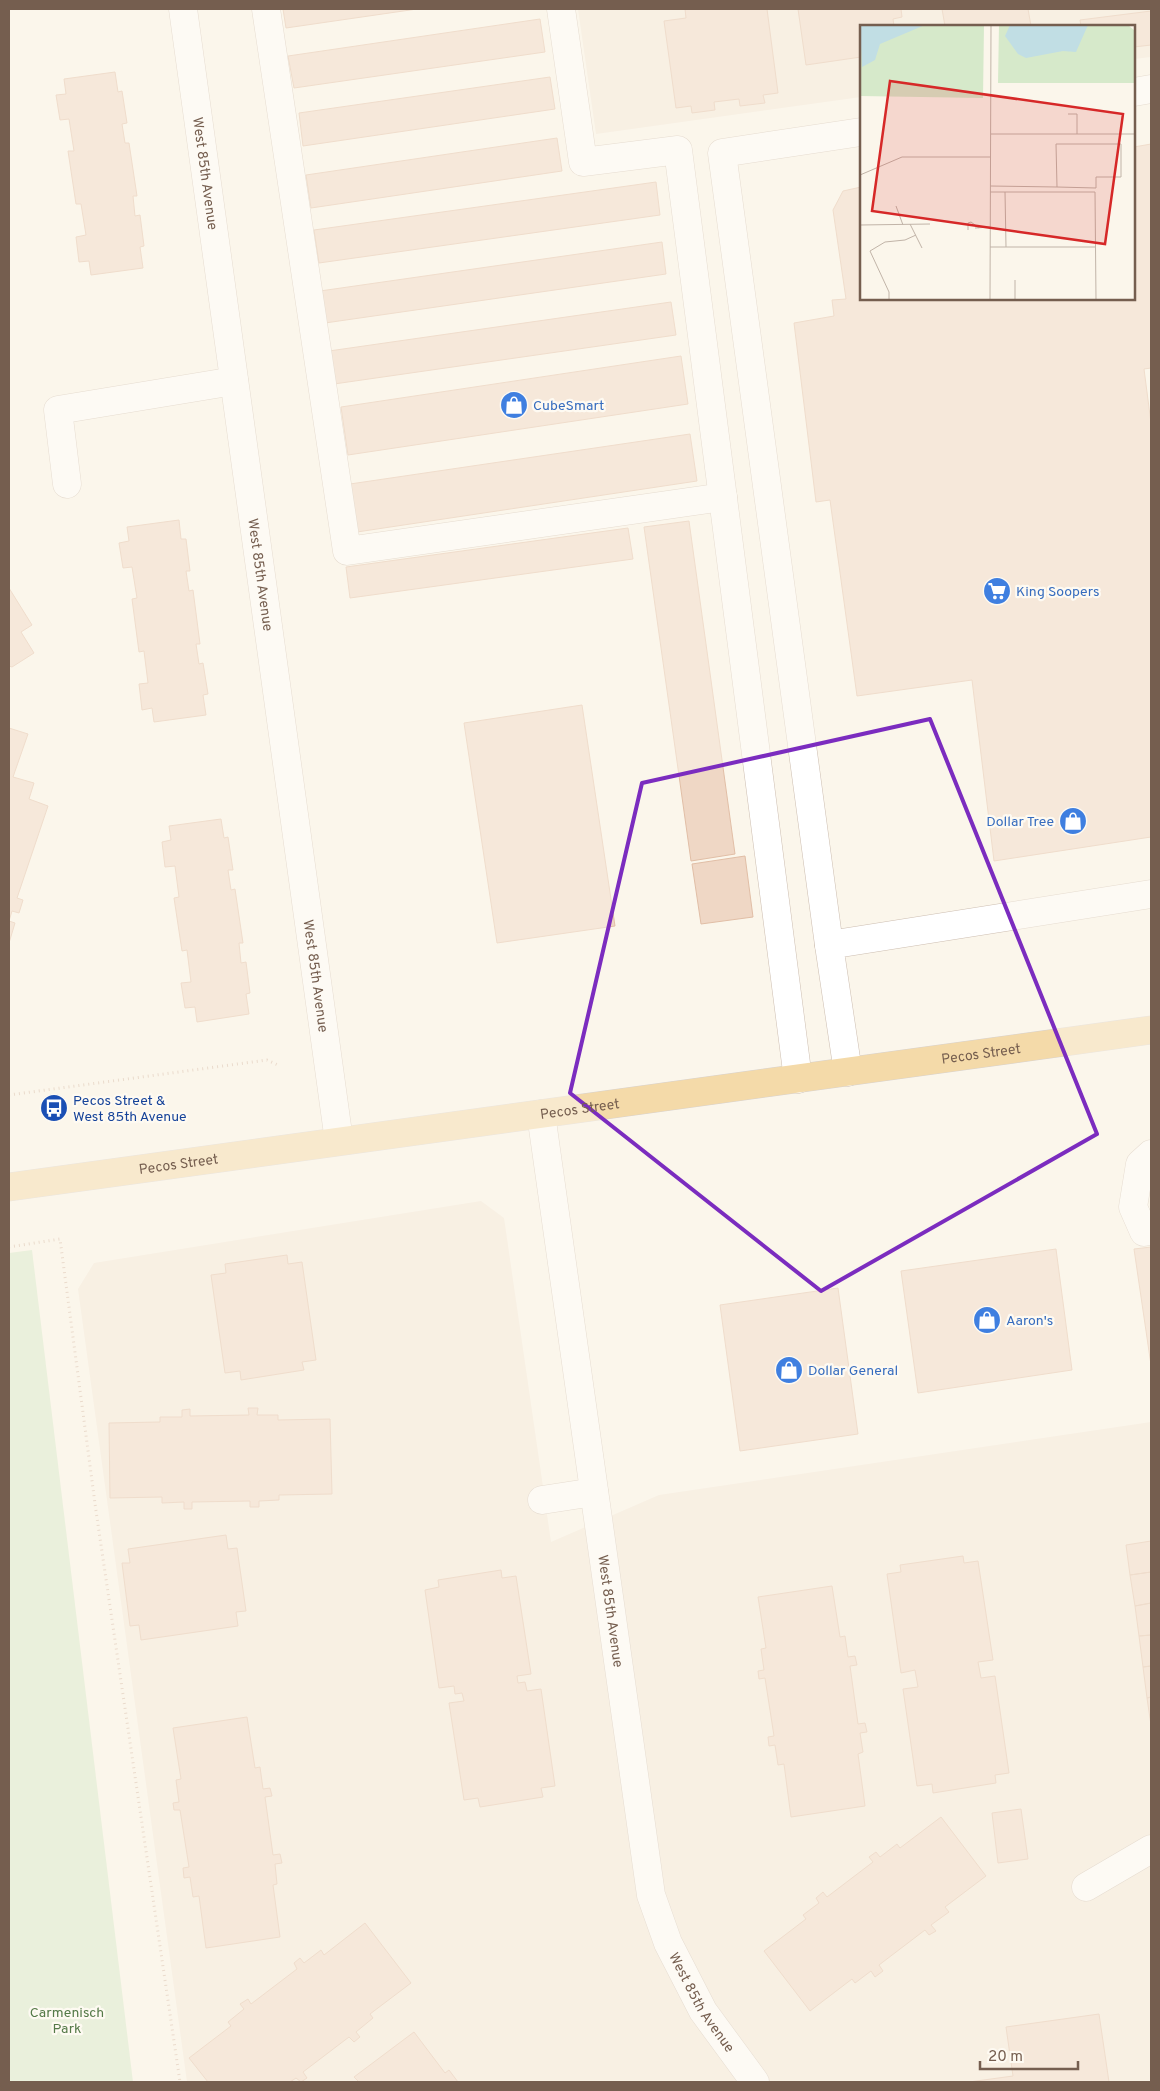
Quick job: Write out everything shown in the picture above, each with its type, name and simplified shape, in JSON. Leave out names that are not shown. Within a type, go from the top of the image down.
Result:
[{"type":"main road","name":"Pecos Street","points":[[9,1187],[1151,1030]]},
{"type":"street","name":"West 85th Avenue","points":[[183,9],[339,1141]]},
{"type":"street","points":[[266,9],[346,550],[723,497]]},
{"type":"street","points":[[561,9],[582,162],[678,150],[798,1079]]},
{"type":"street","points":[[1135,92],[1151,89]]},
{"type":"street","points":[[848,1072],[829,945],[722,153],[860,132]]},
{"type":"street","points":[[67,484],[58,410],[234,381]]},
{"type":"street","points":[[829,945],[1151,894]]},
{"type":"street","name":"West 85th Avenue","points":[[541,1114],[652,1895],[668,1943],[703,2011],[755,2082]]},
{"type":"street","points":[[1151,1154],[1140,1164],[1133,1207],[1144,1232],[1151,1230]]},
{"type":"street","points":[[542,1500],[594,1492]]},
{"type":"street","points":[[1086,1887],[1151,1849]]},
{"type":"path","points":[[9,1095],[267,1060],[280,1066]]},
{"type":"path","points":[[9,1246],[60,1239],[96,1511],[180,2082]]},
{"type":"highlighted area","points":[[930,719],[1097,1134],[821,1291],[570,1093],[642,783]]},
{"type":"shaded area","points":[[578,9],[1151,9],[1151,57],[1135,59],[1135,25],[860,25],[860,97],[596,134]]},
{"type":"shaded area","points":[[481,1201],[504,1218],[551,1542],[659,1495],[1151,1422],[1151,2082],[187,2082],[78,1289],[94,1263]]},
{"type":"green space","name":"Carmenisch Park","points":[[32,1250],[133,2082],[9,2082],[9,1253]]},
{"type":"building","points":[[283,9],[417,9],[286,28]]},
{"type":"building","points":[[685,9],[767,9],[778,93],[763,95],[765,103],[740,106],[739,99],[714,102],[715,110],[692,113],[691,106],[676,108],[664,21],[686,18]]},
{"type":"building","points":[[798,9],[901,9],[902,17],[893,19],[894,25],[860,25],[860,57],[806,65]]},
{"type":"building","points":[[942,9],[1028,9],[1031,25],[945,25]]},
{"type":"building","points":[[1151,11],[1151,45],[1135,47],[1135,25],[1081,25],[1080,20]]},
{"type":"building","points":[[540,19],[545,52],[294,88],[288,56]]},
{"type":"building","points":[[115,72],[118,92],[122,91],[127,123],[122,124],[125,143],[129,143],[137,196],[133,196],[135,216],[140,215],[144,246],[140,247],[143,268],[91,275],[89,261],[79,262],[76,237],[86,235],[81,204],[76,204],[68,151],[74,151],[69,119],[60,120],[56,95],[66,94],[64,79]]},
{"type":"building","points":[[550,77],[555,109],[303,146],[299,113]]},
{"type":"building","points":[[557,138],[562,171],[311,208],[306,175]]},
{"type":"building","name":"King Soopers","points":[[1151,144],[1151,368],[1144,369],[1151,423],[1151,837],[994,861],[972,680],[857,696],[830,500],[816,502],[794,323],[834,316],[832,300],[846,299],[833,210],[843,191],[860,187],[860,300],[1135,300],[1135,147]]},
{"type":"building","points":[[656,182],[660,215],[319,263],[314,230]]},
{"type":"building","points":[[662,242],[666,274],[325,323],[320,291]]},
{"type":"building","name":"CubeSmart","points":[[671,302],[676,335],[334,384],[329,351]]},
{"type":"building","name":"CubeSmart","points":[[681,356],[688,404],[348,455],[341,407]]},
{"type":"building","name":"CubeSmart","points":[[690,434],[697,481],[357,532],[350,484]]},
{"type":"building","points":[[179,520],[181,539],[186,539],[190,571],[186,571],[189,591],[193,590],[200,644],[196,644],[199,664],[203,663],[208,694],[203,695],[206,715],[154,722],[152,708],[142,710],[139,684],[148,683],[144,651],[139,652],[132,599],[137,598],[132,567],[123,568],[119,543],[129,541],[127,527]]},
{"type":"building","points":[[689,521],[735,854],[691,861],[644,527]]},
{"type":"building","points":[[628,528],[633,559],[350,598],[346,567]]},
{"type":"building","points":[[9,588],[32,625],[21,632],[34,653],[12,667],[9,666]]},
{"type":"building","points":[[582,705],[615,926],[497,943],[464,723]]},
{"type":"building","points":[[9,728],[28,734],[13,777],[34,783],[29,799],[48,806],[17,898],[23,900],[19,913],[12,911],[9,921]]},
{"type":"building","points":[[221,819],[224,838],[228,837],[233,870],[228,870],[231,890],[235,889],[243,943],[239,943],[241,963],[246,962],[250,993],[246,994],[249,1014],[197,1022],[195,1007],[185,1008],[181,983],[191,982],[187,950],[182,951],[174,898],[179,897],[175,866],[165,867],[162,842],[171,840],[169,826]]},
{"type":"building","points":[[745,856],[753,917],[701,924],[692,864]]},
{"type":"building","points":[[9,921],[15,923],[9,943]]},
{"type":"building","points":[[1151,1247],[1151,1365],[1134,1249]]},
{"type":"building","name":"Aaron's","points":[[1056,1249],[1072,1370],[918,1393],[901,1271]]},
{"type":"building","points":[[287,1255],[288,1264],[302,1262],[316,1360],[302,1362],[304,1370],[241,1380],[240,1371],[225,1373],[211,1275],[226,1273],[225,1264]]},
{"type":"building","name":"Dollar General","points":[[838,1288],[858,1434],[740,1451],[720,1305]]},
{"type":"building","points":[[248,1408],[258,1408],[257,1415],[278,1415],[278,1420],[330,1419],[332,1494],[279,1495],[279,1500],[259,1501],[259,1507],[250,1507],[250,1501],[192,1502],[192,1509],[184,1509],[184,1502],[162,1503],[162,1497],[110,1498],[109,1423],[160,1422],[160,1417],[182,1417],[182,1410],[190,1409],[190,1416],[249,1415]]},
{"type":"building","points":[[226,1535],[228,1549],[237,1548],[246,1611],[236,1612],[238,1626],[141,1640],[139,1625],[130,1626],[122,1563],[130,1563],[128,1549]]},
{"type":"building","points":[[1151,1541],[1151,1572],[1130,1575],[1126,1545]]},
{"type":"building","points":[[963,1556],[964,1563],[978,1561],[993,1660],[978,1662],[981,1678],[995,1676],[1009,1773],[995,1775],[996,1783],[933,1793],[932,1784],[917,1786],[903,1689],[918,1687],[915,1670],[901,1673],[887,1574],[901,1572],[900,1565]]},
{"type":"building","points":[[501,1570],[502,1578],[516,1576],[531,1674],[517,1676],[518,1683],[525,1682],[527,1691],[541,1689],[555,1786],[541,1788],[543,1797],[480,1807],[478,1798],[464,1800],[449,1703],[464,1701],[462,1693],[455,1694],[454,1686],[439,1688],[425,1590],[439,1587],[438,1580]]},
{"type":"building","points":[[1151,1572],[1151,1603],[1135,1606],[1130,1575]]},
{"type":"building","points":[[832,1586],[840,1637],[845,1636],[848,1657],[855,1656],[857,1665],[850,1666],[858,1724],[865,1723],[867,1732],[860,1733],[863,1752],[858,1754],[865,1806],[791,1817],[784,1764],[778,1765],[775,1745],[769,1746],[768,1737],[774,1736],[765,1678],[759,1679],[758,1671],[764,1670],[761,1649],[766,1648],[758,1597]]},
{"type":"building","points":[[1151,1603],[1151,1635],[1139,1636],[1135,1606]]},
{"type":"building","points":[[1151,1635],[1151,1666],[1143,1667],[1139,1636]]},
{"type":"building","points":[[1151,1666],[1151,1697],[1147,1698],[1143,1667]]},
{"type":"building","points":[[1151,1697],[1151,1725],[1147,1698]]},
{"type":"building","points":[[247,1717],[255,1768],[260,1767],[263,1789],[270,1788],[272,1796],[265,1797],[273,1855],[280,1854],[282,1863],[275,1864],[277,1884],[273,1885],[280,1937],[206,1948],[199,1896],[193,1897],[190,1877],[184,1878],[183,1868],[189,1867],[180,1810],[174,1810],[173,1803],[179,1802],[176,1780],[181,1779],[173,1728]]},
{"type":"building","points":[[1021,1809],[1028,1859],[998,1863],[992,1813]]},
{"type":"building","points":[[941,1817],[986,1876],[945,1907],[949,1912],[931,1925],[936,1931],[929,1935],[925,1930],[879,1965],[883,1971],[875,1977],[871,1971],[855,1983],[852,1979],[810,2011],[764,1951],[806,1919],[803,1915],[819,1903],[816,1898],[823,1892],[827,1897],[873,1862],[869,1857],[876,1852],[880,1857],[897,1844],[900,1848]]},
{"type":"building","points":[[365,1923],[411,1983],[370,2014],[373,2018],[356,2032],[360,2037],[354,2042],[349,2037],[303,2072],[307,2078],[301,2082],[296,2078],[290,2082],[208,2082],[189,2058],[231,2026],[228,2022],[244,2009],[240,2004],[248,1999],[251,2004],[297,1969],[294,1963],[300,1958],[304,1963],[321,1950],[324,1955]]},
{"type":"building","points":[[1099,2014],[1109,2082],[969,2082],[1013,2076],[1006,2027]]},
{"type":"building","points":[[414,2032],[445,2073],[449,2070],[458,2082],[359,2082],[354,2077]]},
{"type":"place","name":"CubeSmart","points":[[514,405]]},
{"type":"place","name":"King Soopers","points":[[997,591]]},
{"type":"place","name":"Dollar Tree","points":[[1073,821]]},
{"type":"place","name":"Pecos Street & West 85th Avenue","points":[[54,1108]]},
{"type":"place","name":"Aaron's","points":[[987,1320]]},
{"type":"place","name":"Dollar General","points":[[789,1370]]}]
